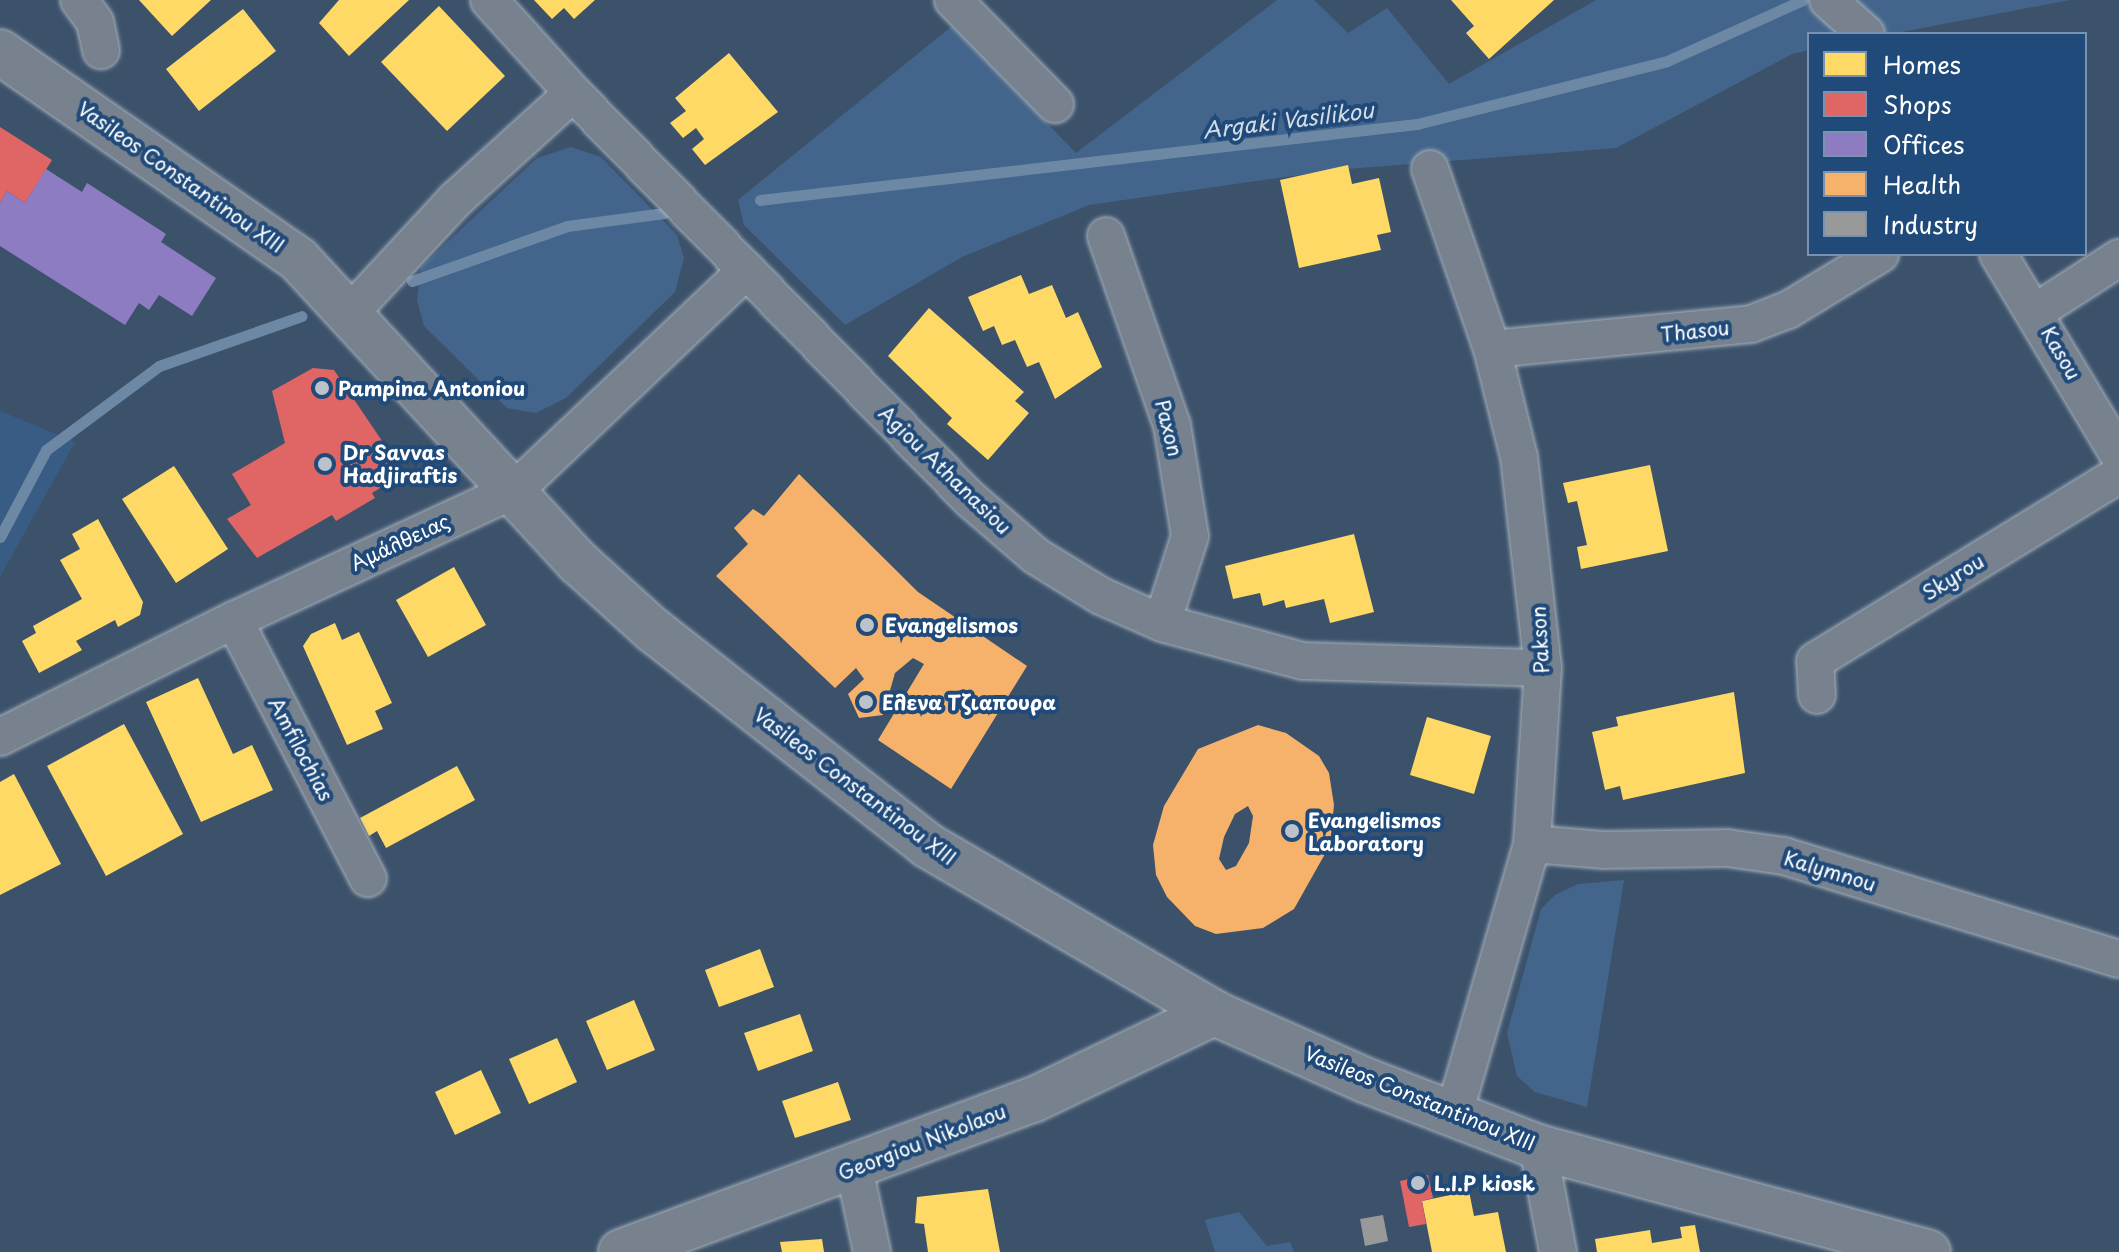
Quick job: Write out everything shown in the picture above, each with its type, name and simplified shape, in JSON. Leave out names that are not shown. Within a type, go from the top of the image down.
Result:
[{"type":"street","points":[[79,0],[95,22],[101,50]]},
{"type":"street","name":"Agiou Athanasiou","points":[[489,0],[573,93],[970,499],[1036,556],[1101,596],[1162,623],[1303,661],[1543,668]]},
{"type":"street","points":[[953,0],[1055,104]]},
{"type":"street","points":[[1828,0],[1864,32]]},
{"type":"street","name":"Vasileos Constantinou XIII","points":[[0,52],[259,228],[351,312],[516,489],[579,563],[653,630],[916,837],[1214,1013],[1454,1115],[1538,1147],[1928,1252]]},
{"type":"street","points":[[351,312],[455,200],[573,93]]},
{"type":"street","name":"Pakson","points":[[1430,169],[1492,349],[1519,457],[1543,668],[1532,844],[1454,1115]]},
{"type":"street","name":"Paxon","points":[[1106,236],[1172,425],[1190,536],[1162,623]]},
{"type":"street","name":"Thasou","points":[[1492,349],[1751,324],[1788,310],[1877,256]]},
{"type":"street","name":"Kasou","points":[[1999,256],[2037,311],[2119,455]]},
{"type":"street","points":[[2037,311],[2119,258]]},
{"type":"street","name":"Αμάλθειας","points":[[0,737],[234,620],[516,489],[747,270]]},
{"type":"street","name":"Skyrou","points":[[1817,695],[1815,661],[2119,475]]},
{"type":"street","name":"Amfilochias","points":[[234,620],[368,878]]},
{"type":"street","name":"Kalymnou","points":[[1532,844],[1604,850],[1727,848],[1784,856],[2119,959]]},
{"type":"street","name":"Georgiou Nikolaou","points":[[621,1252],[1033,1100],[1214,1013]]},
{"type":"street","points":[[1538,1147],[1558,1252]]},
{"type":"street","points":[[854,1168],[872,1252]]},
{"type":"shaded area","points":[[1277,0],[1314,0],[1348,33],[1387,8],[1449,84],[1596,0],[2070,0],[1902,32],[1807,32],[1807,50],[1792,54],[1616,148],[1334,170],[1089,205],[962,257],[845,325],[744,225],[738,200],[952,26],[1076,153]]},
{"type":"shaded area","points":[[571,147],[601,157],[677,235],[684,258],[675,292],[566,398],[536,413],[507,408],[424,326],[417,300],[421,267],[537,158]]},
{"type":"shaded area","points":[[0,411],[75,442],[0,577]]},
{"type":"shaded area","points":[[1624,880],[1587,1107],[1535,1092],[1517,1076],[1507,1033],[1541,909],[1555,895],[1578,884]]},
{"type":"shaded area","points":[[1239,1212],[1267,1246],[1290,1242],[1294,1252],[1215,1252],[1205,1220]]},
{"type":"building: Homes","points":[[139,0],[211,0],[172,36]]},
{"type":"building: Homes","points":[[339,0],[409,0],[349,56],[319,23]]},
{"type":"building: Homes","points":[[534,0],[595,0],[574,19],[564,8],[552,19]]},
{"type":"building: Homes","points":[[1451,0],[1554,0],[1489,59],[1466,33],[1474,26]]},
{"type":"building: Homes","points":[[439,6],[505,76],[447,131],[381,62]]},
{"type":"building: Homes","points":[[243,9],[276,51],[199,111],[166,69]]},
{"type":"building: Homes","points":[[729,53],[778,112],[705,165],[692,149],[704,139],[696,128],[683,138],[670,123],[686,111],[675,98]]},
{"type":"building: Homes","points":[[1348,165],[1352,184],[1379,178],[1391,232],[1377,235],[1381,250],[1299,268],[1280,180]]},
{"type":"building: Homes","points":[[1021,275],[1029,294],[1052,285],[1066,318],[1078,312],[1102,367],[1055,399],[1039,362],[1027,367],[1015,340],[1002,345],[994,326],[983,331],[968,297]]},
{"type":"building: Homes","points":[[929,308],[1024,392],[1015,401],[1029,413],[988,460],[947,424],[952,418],[888,356]]},
{"type":"building: Homes","points":[[1650,465],[1668,551],[1581,569],[1577,547],[1587,545],[1577,501],[1568,503],[1563,483]]},
{"type":"building: Homes","points":[[174,466],[228,549],[176,583],[122,499]]},
{"type":"building: Homes","points":[[98,519],[143,602],[140,615],[118,627],[115,620],[76,641],[82,650],[39,673],[22,641],[36,633],[33,626],[82,599],[60,560],[80,549],[72,534]]},
{"type":"building: Homes","points":[[1354,534],[1374,612],[1330,623],[1324,599],[1286,608],[1284,600],[1263,606],[1260,593],[1233,599],[1225,566]]},
{"type":"building: Homes","points":[[454,567],[486,625],[428,657],[396,600]]},
{"type":"building: Homes","points":[[335,623],[342,640],[359,632],[392,703],[375,711],[383,729],[347,745],[303,646],[311,634]]},
{"type":"building: Homes","points":[[198,678],[233,754],[252,745],[273,790],[201,822],[146,702]]},
{"type":"building: Homes","points":[[1734,692],[1745,773],[1623,800],[1620,786],[1605,790],[1592,732],[1618,726],[1616,717]]},
{"type":"building: Homes","points":[[1427,717],[1491,736],[1474,794],[1410,775]]},
{"type":"building: Homes","points":[[124,724],[183,834],[106,876],[47,766]]},
{"type":"building: Homes","points":[[457,766],[475,800],[386,848],[377,831],[369,836],[360,818]]},
{"type":"building: Homes","points":[[14,774],[61,864],[0,895],[0,782]]},
{"type":"building: Homes","points":[[760,949],[774,987],[719,1007],[705,970]]},
{"type":"building: Homes","points":[[634,1000],[655,1050],[607,1070],[586,1021]]},
{"type":"building: Homes","points":[[800,1014],[813,1051],[758,1071],[744,1033]]},
{"type":"building: Homes","points":[[557,1038],[577,1082],[529,1104],[509,1059]]},
{"type":"building: Homes","points":[[481,1070],[501,1113],[455,1135],[435,1092]]},
{"type":"building: Homes","points":[[838,1082],[851,1120],[795,1138],[782,1101]]},
{"type":"building: Homes","points":[[988,1189],[1000,1252],[928,1252],[924,1224],[915,1223],[917,1197]]},
{"type":"building: Homes","points":[[1469,1191],[1474,1216],[1498,1212],[1506,1252],[1432,1252],[1422,1201]]},
{"type":"building: Homes","points":[[1695,1225],[1700,1252],[1597,1252],[1595,1239],[1650,1230],[1652,1243],[1682,1238],[1680,1227]]},
{"type":"building: Homes","points":[[822,1239],[824,1252],[782,1252],[780,1242]]},
{"type":"building: Shops","points":[[0,127],[52,160],[25,203],[7,191],[0,203]]},
{"type":"building: Shops","points":[[313,368],[334,370],[397,463],[388,483],[372,493],[375,498],[336,521],[332,515],[257,558],[227,519],[251,505],[232,474],[285,443],[272,391]]},
{"type":"building: Shops","points":[[1428,1175],[1433,1198],[1422,1201],[1426,1224],[1409,1227],[1400,1181]]},
{"type":"building: Offices","points":[[46,169],[82,192],[87,183],[166,234],[161,242],[216,278],[192,316],[159,295],[149,310],[139,303],[125,325],[0,246],[0,203],[7,191],[25,203]]},
{"type":"building: Health","name":"Evangelismos","points":[[799,474],[918,592],[1027,666],[951,789],[878,740],[924,664],[913,658],[895,673],[883,715],[859,718],[848,694],[864,679],[856,668],[835,688],[716,576],[748,544],[734,528],[753,509],[764,516]]},
{"type":"building: Health","name":"Evangelismos Laboratory","points":[[1258,725],[1286,733],[1319,756],[1329,773],[1334,805],[1330,845],[1294,909],[1263,928],[1216,934],[1195,926],[1167,897],[1156,875],[1153,845],[1164,806],[1198,749]],"holes":[[[1248,806],[1253,816],[1249,843],[1236,866],[1226,870],[1219,859],[1224,837],[1235,814]]]},
{"type":"building: Industry","points":[[1383,1215],[1388,1241],[1365,1246],[1360,1219]]},
{"type":"waterway","name":"Argaki Vasilikou","points":[[760,200],[1417,124],[1667,61],[1803,0]]},
{"type":"waterway","name":"Argaki Vasilikou","points":[[412,281],[567,226],[664,213]]},
{"type":"waterway","name":"Argaki Vasilikou","points":[[0,537],[46,450],[159,366],[302,316]]},
{"type":"place","name":"Pampina Antoniou","points":[[322,388]]},
{"type":"place","name":"Dr Savvas Hadjiraftis","points":[[325,464]]},
{"type":"place","name":"Evangelismos","points":[[867,625]]},
{"type":"place","name":"Ελενα Τζιαπουρα","points":[[866,702]]},
{"type":"place","name":"Evangelismos Laboratory","points":[[1292,831]]},
{"type":"place","name":"L.I.P kiosk","points":[[1418,1183]]}]
